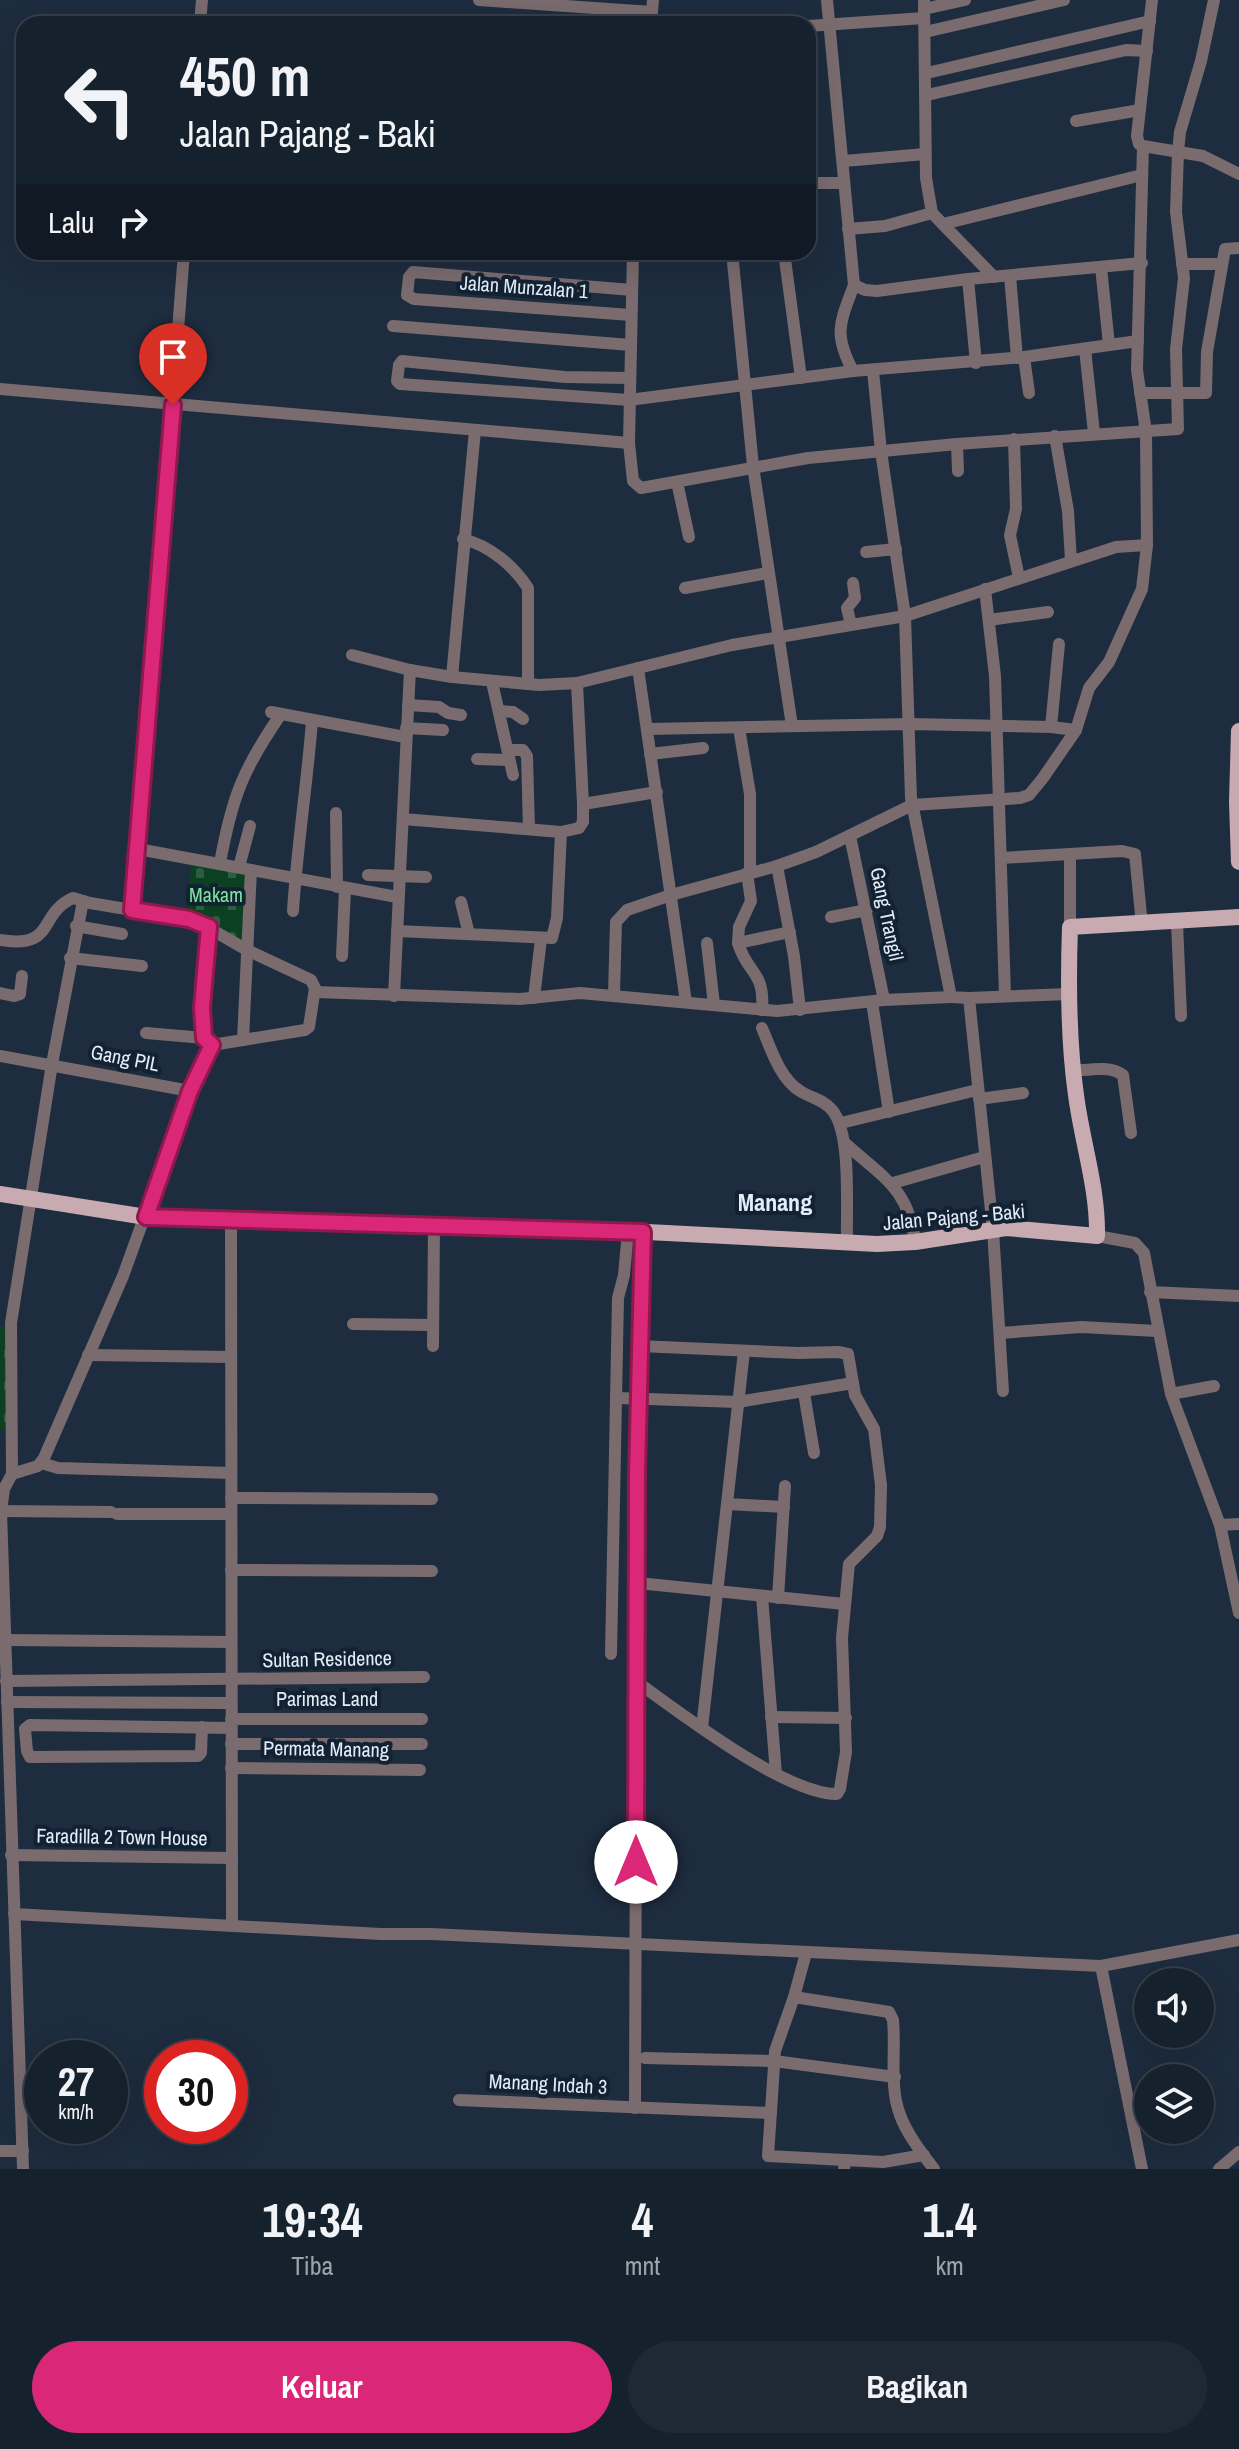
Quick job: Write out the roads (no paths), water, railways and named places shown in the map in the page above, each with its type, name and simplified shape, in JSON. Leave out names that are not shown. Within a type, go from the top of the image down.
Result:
[{"type":"main road","points":[[1239,731],[1239,862]]},
{"type":"main road","points":[[1097,1236],[1093,1184],[1073,1071],[1070,927],[1239,917]]},
{"type":"main road","name":"Jalan Pajang - Baki","points":[[0,1194],[146,1217],[636,1232],[847,1243],[915,1242],[1017,1228],[1097,1236]]},
{"type":"street","points":[[479,0],[652,12]]},
{"type":"street","points":[[827,0],[854,285],[842,311],[840,324],[842,349],[853,371]]},
{"type":"street","points":[[816,25],[965,0]]},
{"type":"street","points":[[925,32],[1064,0]]},
{"type":"street","points":[[1152,0],[1137,136],[1139,144],[1203,156],[1234,171]]},
{"type":"street","points":[[633,260],[629,443],[633,481],[638,486],[646,488],[753,466],[881,451],[1178,429],[1176,349],[1184,278],[1176,212],[1178,152],[1180,132],[1201,61],[1214,0]]},
{"type":"street","points":[[924,9],[927,73],[925,154],[932,213],[994,277]]},
{"type":"street","points":[[927,73],[1150,21]]},
{"type":"street","points":[[927,95],[1126,50],[1147,51]]},
{"type":"street","points":[[1076,121],[1140,110]]},
{"type":"street","points":[[614,994],[616,922],[627,910],[749,870],[777,866],[850,836],[912,802],[998,800],[1029,795],[1076,730],[1089,688],[1109,662],[1142,589],[1147,545],[1146,432],[1140,393],[1138,341],[1143,146]]},
{"type":"street","points":[[844,161],[925,154]]},
{"type":"street","points":[[943,224],[1142,175]]},
{"type":"street","points":[[816,183],[844,183]]},
{"type":"street","points":[[848,229],[885,226],[932,213]]},
{"type":"street","points":[[1140,393],[1206,392],[1207,352],[1221,264],[1225,249],[1239,248]]},
{"type":"street","points":[[132,910],[183,260]]},
{"type":"street","points":[[733,260],[753,466],[792,726]]},
{"type":"street","points":[[785,260],[801,378]]},
{"type":"street","points":[[854,285],[877,291],[1142,263]]},
{"type":"street","points":[[1182,264],[1221,264]]},
{"type":"street","points":[[1101,267],[1109,345]]},
{"type":"street","name":"Jalan Munzalan 1","points":[[631,315],[414,299],[407,295],[409,277],[413,272],[632,290]]},
{"type":"street","points":[[1010,276],[1020,358],[1029,393]]},
{"type":"street","points":[[968,279],[976,363]]},
{"type":"street","points":[[393,326],[631,345]]},
{"type":"street","points":[[630,378],[565,377],[402,361],[397,381],[400,384],[629,400],[853,371],[1020,358],[1138,341]]},
{"type":"street","points":[[1085,349],[1094,433]]},
{"type":"street","points":[[873,371],[881,451],[905,616],[912,802],[951,997]]},
{"type":"street","points":[[0,389],[629,443]]},
{"type":"street","points":[[452,677],[475,430]]},
{"type":"street","points":[[1055,436],[1068,511],[1071,561]]},
{"type":"street","points":[[1014,439],[1016,509],[1010,535],[1019,578]]},
{"type":"street","points":[[957,444],[958,471]]},
{"type":"street","points":[[677,482],[689,537]]},
{"type":"street","points":[[463,539],[479,543],[499,557],[528,588],[528,684]]},
{"type":"street","points":[[352,655],[410,670],[492,682],[577,683],[732,645],[905,616],[1116,547],[1147,545]]},
{"type":"street","points":[[866,552],[896,549]]},
{"type":"street","points":[[685,588],[767,573]]},
{"type":"street","points":[[851,625],[847,608],[855,598],[853,583]]},
{"type":"street","points":[[985,589],[996,727],[1005,996]]},
{"type":"street","points":[[989,620],[1048,612]]},
{"type":"street","points":[[1051,727],[1059,644]]},
{"type":"street","points":[[638,668],[686,1002]]},
{"type":"street","points":[[394,996],[410,670]]},
{"type":"street","points":[[492,682],[513,775]]},
{"type":"street","points":[[403,819],[561,832],[580,827],[583,804],[577,683]]},
{"type":"street","points":[[408,705],[439,707],[448,713],[461,715]]},
{"type":"street","points":[[499,711],[513,712],[523,719]]},
{"type":"street","points":[[220,863],[232,802],[252,756],[276,713],[312,721],[405,732],[443,730]]},
{"type":"street","points":[[293,911],[312,721]]},
{"type":"street","points":[[647,729],[910,724],[1076,730]]},
{"type":"street","points":[[739,728],[750,794],[751,901],[739,927],[738,943],[760,980],[762,1010]]},
{"type":"street","points":[[650,754],[703,748]]},
{"type":"street","points":[[477,759],[523,750],[527,756],[529,829]]},
{"type":"street","points":[[583,804],[657,792]]},
{"type":"street","points":[[336,813],[342,956]]},
{"type":"street","points":[[243,1040],[247,950],[245,868],[250,826]]},
{"type":"street","points":[[397,931],[552,938],[561,832]]},
{"type":"street","name":"Gang Trangil","points":[[850,836],[867,910],[889,1112]]},
{"type":"street","points":[[138,849],[397,897]]},
{"type":"street","points":[[1001,858],[1122,851],[1135,854],[1142,925]]},
{"type":"street","points":[[1070,854],[1070,927]]},
{"type":"street","points":[[777,866],[790,932],[800,1010]]},
{"type":"street","points":[[368,875],[426,877]]},
{"type":"street","points":[[0,940],[18,943],[32,941],[65,902],[73,898],[189,919],[311,980],[315,992],[308,1029],[243,1040],[208,1042],[146,1033]]},
{"type":"street","points":[[23,2169],[14,1914],[5,1811],[7,1702],[3,1666],[5,1640],[0,1533],[4,1489],[12,1474],[5,1323],[30,1199],[70,958],[83,901]]},
{"type":"street","points":[[461,902],[469,934]]},
{"type":"street","points":[[831,917],[867,910]]},
{"type":"street","points":[[1177,923],[1181,1016]]},
{"type":"street","points":[[76,926],[122,934]]},
{"type":"street","points":[[41,1463],[146,1217],[208,1042],[202,1008],[209,927]]},
{"type":"street","points":[[738,943],[790,932]]},
{"type":"street","points":[[534,998],[541,939]]},
{"type":"street","points":[[707,943],[714,1005]]},
{"type":"street","points":[[70,958],[142,966]]},
{"type":"street","points":[[0,993],[20,994],[22,976]]},
{"type":"street","points":[[315,992],[534,998],[570,993],[614,994],[762,1010],[800,1010],[951,997],[1069,994]]},
{"type":"street","points":[[969,998],[993,1230],[1003,1391]]},
{"type":"street","points":[[762,1028],[776,1061],[792,1085],[824,1102],[841,1123],[846,1144],[847,1243]]},
{"type":"street","name":"Gang PIL","points":[[0,1056],[190,1091]]},
{"type":"street","points":[[1073,1071],[1110,1070],[1123,1075],[1131,1133]]},
{"type":"street","points":[[841,1123],[978,1094],[1023,1093]]},
{"type":"street","points":[[846,1144],[893,1183],[908,1209],[915,1242]]},
{"type":"street","points":[[893,1183],[984,1157]]},
{"type":"street","points":[[231,1220],[232,1926]]},
{"type":"street","points":[[433,1346],[434,1226]]},
{"type":"street","points":[[635,2108],[639,1346],[636,1232]]},
{"type":"street","points":[[611,1654],[618,1298],[636,1232]]},
{"type":"street","points":[[1097,1236],[1128,1241],[1141,1247],[1171,1394],[1220,1525],[1239,1613]]},
{"type":"street","points":[[1150,1292],[1239,1296]]},
{"type":"street","points":[[353,1324],[433,1325]]},
{"type":"street","points":[[1000,1333],[1081,1327],[1157,1331]]},
{"type":"street","points":[[637,1682],[702,1728],[776,1774],[801,1786],[837,1794],[846,1752],[842,1638],[849,1564],[877,1536],[881,1485],[874,1429],[855,1395],[848,1354],[639,1346]]},
{"type":"street","points":[[702,1728],[744,1351]]},
{"type":"street","points":[[88,1355],[231,1357]]},
{"type":"street","points":[[617,1398],[738,1402],[853,1383]]},
{"type":"street","points":[[1171,1394],[1214,1386]]},
{"type":"street","points":[[804,1393],[814,1453]]},
{"type":"street","points":[[12,1474],[41,1463],[58,1468],[231,1473]]},
{"type":"street","points":[[778,1598],[785,1486]]},
{"type":"street","points":[[231,1498],[432,1499]]},
{"type":"street","points":[[727,1504],[784,1507]]},
{"type":"street","points":[[1,1511],[231,1514]]},
{"type":"street","points":[[1220,1525],[1239,1524]]},
{"type":"street","points":[[614,1567],[638,1578],[717,1592],[844,1604]]},
{"type":"street","points":[[231,1570],[432,1571]]},
{"type":"street","points":[[762,1596],[776,1774]]},
{"type":"street","points":[[5,1640],[231,1642]]},
{"type":"street","name":"Sultan Residence","points":[[6,1681],[424,1677]]},
{"type":"street","points":[[7,1702],[231,1703]]},
{"type":"street","points":[[771,1717],[846,1718]]},
{"type":"street","name":"Parimas Land","points":[[202,1727],[201,1753],[198,1756],[30,1757],[25,1729],[30,1725],[202,1727],[231,1723],[422,1719]]},
{"type":"street","points":[[231,1744],[422,1744]]},
{"type":"street","name":"Permata Manang","points":[[231,1768],[420,1770]]},
{"type":"street","name":"Faradilla 2 Town House","points":[[11,1855],[232,1858]]},
{"type":"street","points":[[14,1914],[1101,1966],[1239,1940]]},
{"type":"street","points":[[806,1953],[774,2061],[768,2162],[883,2166],[924,2155]]},
{"type":"street","points":[[1101,1966],[1142,2169]]},
{"type":"street","points":[[794,1997],[889,2012],[894,2030],[899,2112],[934,2169]]},
{"type":"street","points":[[645,2058],[774,2061],[895,2077]]},
{"type":"street","name":"Manang Indah 3","points":[[459,2100],[771,2113]]},
{"type":"street","points":[[0,2151],[23,2151]]},
{"type":"street","points":[[1219,2169],[1239,2152]]},
{"type":"district","name":"Manang","points":[[775,1203]]},
{"type":"park label","name":"Makam","points":[[216,895]]}]
